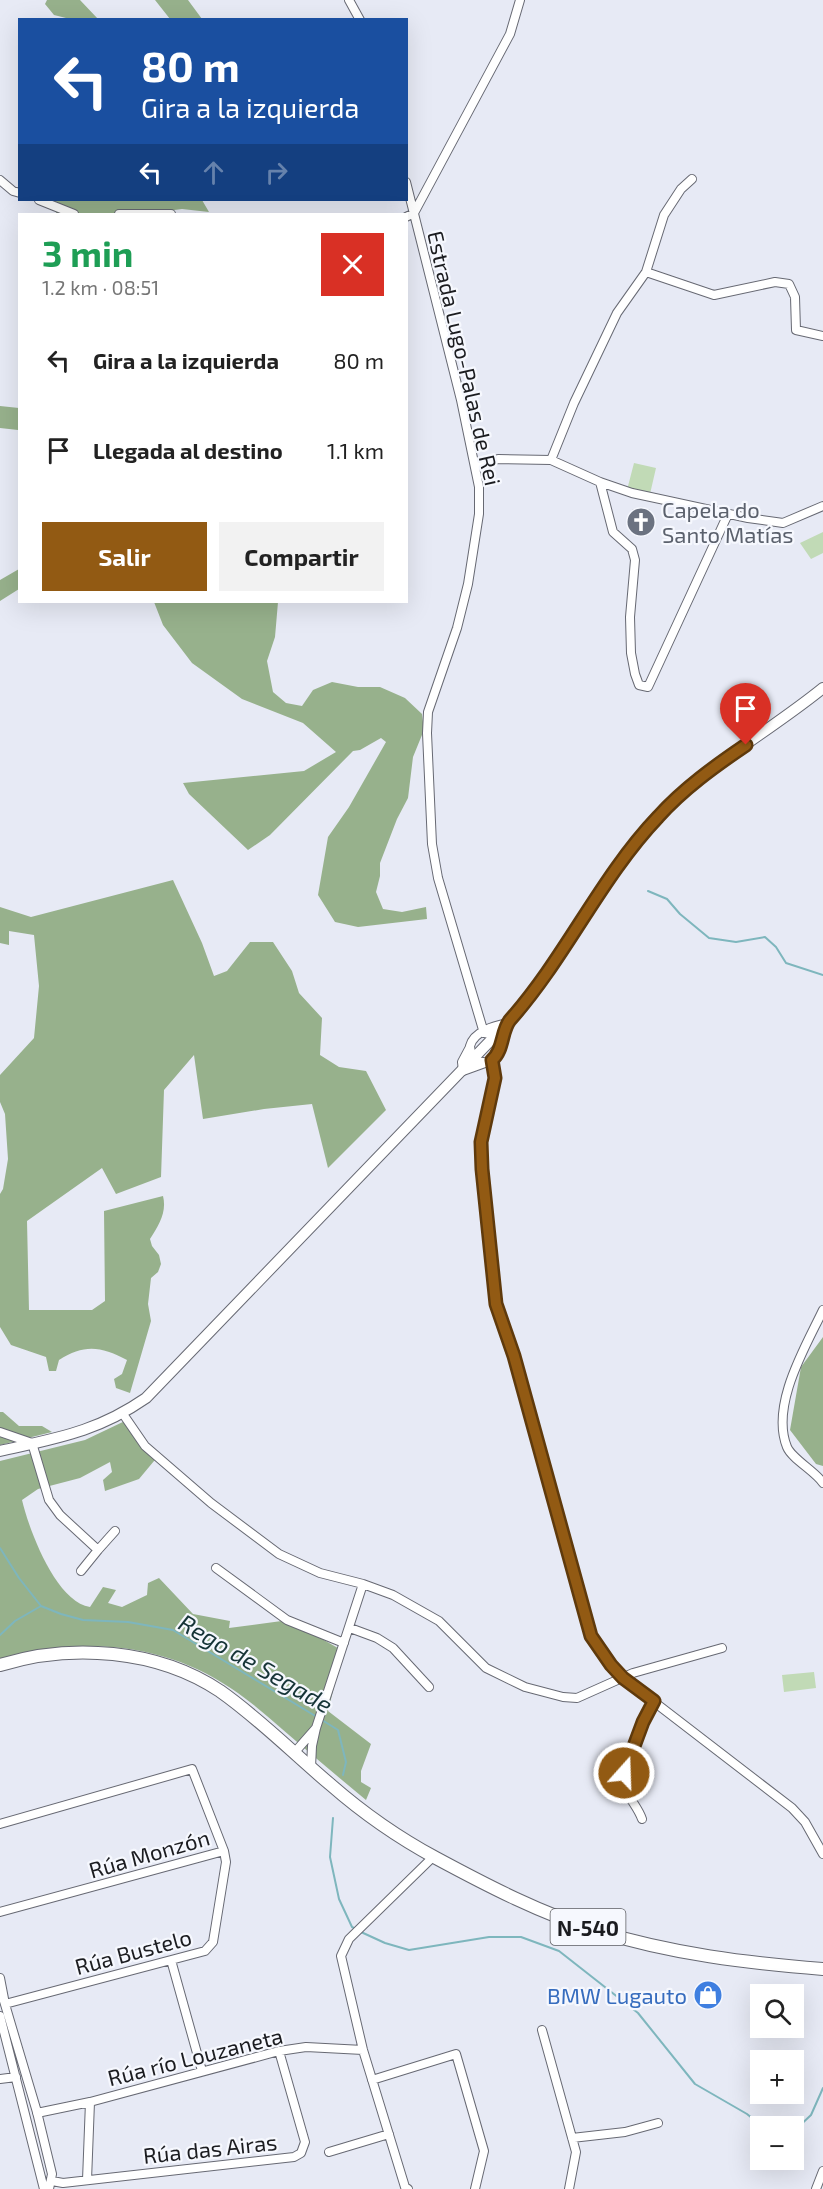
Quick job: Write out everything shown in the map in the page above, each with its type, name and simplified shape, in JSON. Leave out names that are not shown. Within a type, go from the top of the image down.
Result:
[{"type":"highway","name":"N-540","points":[[0,1665],[53,1654],[97,1652],[149,1660],[186,1673],[218,1690],[257,1720],[364,1812],[434,1856],[516,1899],[605,1933],[686,1952],[735,1961],[823,1970]]},
{"type":"main road","points":[[0,1451],[75,1434],[123,1414],[146,1398],[463,1071],[484,1061],[495,1037],[545,977],[614,874],[657,817],[729,756],[823,688]]},
{"type":"street","points":[[350,0],[359,18]]},
{"type":"street","points":[[410,215],[510,34],[520,0]]},
{"type":"street","points":[[551,460],[556,442],[606,334],[617,313],[646,272],[664,215],[681,189],[692,179]]},
{"type":"street","points":[[0,180],[18,192]]},
{"type":"street","name":"Estrada Lugo-Palas de Rei","points":[[408,198],[410,215],[476,465],[479,488],[479,514],[468,584],[457,628],[428,712],[427,733],[432,844],[438,878],[484,1033]]},
{"type":"street","points":[[42,201],[72,213]]},
{"type":"street","points":[[646,272],[714,295],[775,282],[789,284],[795,297],[796,330],[823,336]]},
{"type":"street","points":[[476,465],[498,459],[551,460],[600,482],[632,493],[728,514],[783,523],[823,506]]},
{"type":"street","points":[[600,482],[613,532],[632,549],[635,560],[630,617],[632,653],[639,685],[648,687],[728,514]]},
{"type":"street","points":[[463,1071],[462,1062],[474,1037],[489,1028],[508,1023]]},
{"type":"street","points":[[484,1061],[500,1049],[508,1023]]},
{"type":"street","points":[[484,1033],[495,1037],[500,1049]]},
{"type":"street","points":[[470,1046],[495,1078],[481,1142],[496,1304],[514,1356],[591,1636],[623,1678],[792,1808],[805,1822],[823,1854]]},
{"type":"street","points":[[823,1310],[801,1351],[788,1390],[783,1424],[788,1448],[823,1484]]},
{"type":"street","points":[[123,1414],[145,1446],[252,1536],[279,1554],[320,1573],[363,1584],[393,1595],[439,1621],[486,1668],[525,1687],[563,1697],[577,1698],[633,1673],[722,1648]]},
{"type":"street","points":[[0,1432],[32,1443],[49,1500],[60,1515],[98,1550]]},
{"type":"street","points":[[81,1571],[115,1531]]},
{"type":"street","points":[[216,1568],[287,1620],[344,1644]]},
{"type":"street","points":[[311,1767],[316,1728],[363,1584]]},
{"type":"street","points":[[350,1628],[377,1638],[393,1648],[429,1687]]},
{"type":"street","points":[[642,1819],[626,1789],[624,1773],[643,1722],[654,1701]]},
{"type":"street","points":[[294,1753],[316,1728]]},
{"type":"street","name":"Rúa Monzón","points":[[0,1824],[192,1769],[224,1851],[0,1912]]},
{"type":"street","name":"Rúa Bustelo","points":[[5,2004],[205,1951],[213,1942],[226,1862],[224,1851]]},
{"type":"street","points":[[408,2189],[405,2187],[363,2050],[341,1956],[349,1939],[434,1856]]},
{"type":"street","points":[[171,1960],[202,2071]]},
{"type":"street","points":[[0,1978],[5,2004]]},
{"type":"street","points":[[0,1989],[37,2113],[50,2184]]},
{"type":"street","points":[[0,2016],[42,2178],[50,2184]]},
{"type":"street","points":[[542,2030],[576,2152],[569,2189]]},
{"type":"street","name":"Rúa río Louzaneta","points":[[25,2115],[30,2108],[37,2113],[90,2102],[279,2051],[306,2047],[363,2050]]},
{"type":"street","name":"Rúa das Airas","points":[[50,2184],[294,2157],[301,2152],[305,2142],[279,2051]]},
{"type":"street","points":[[372,2079],[456,2054],[484,2151],[475,2189]]},
{"type":"street","points":[[0,2079],[16,2077]]},
{"type":"street","points":[[87,2180],[90,2102]]},
{"type":"street","points":[[572,2138],[625,2132],[658,2123]]},
{"type":"street","points":[[329,2152],[389,2134]]},
{"type":"street","points":[[816,2189],[823,2171]]},
{"type":"green space","points":[[47,0],[80,0],[97,18],[66,18],[54,15],[45,4]]},
{"type":"green space","points":[[155,0],[188,0],[201,18],[169,18]]},
{"type":"green space","points":[[42,201],[203,201],[209,212],[182,209],[152,213],[56,212]]},
{"type":"green space","points":[[0,406],[18,408],[18,430],[0,428]]},
{"type":"green space","points":[[634,463],[656,468],[650,494],[627,490]]},
{"type":"green space","points":[[823,532],[823,553],[811,559],[800,543]]},
{"type":"green space","points":[[18,570],[18,590],[0,601],[0,580]]},
{"type":"green space","points":[[154,603],[278,603],[275,637],[267,661],[273,692],[286,703],[302,706],[313,690],[332,682],[358,687],[380,687],[405,698],[422,714],[424,730],[413,757],[408,798],[380,863],[376,892],[383,909],[402,912],[426,907],[427,919],[358,927],[335,922],[318,895],[328,837],[349,807],[386,742],[381,738],[360,750],[353,751],[270,835],[248,850],[189,794],[183,783],[304,771],[336,752],[303,723],[242,699],[192,663],[163,625]]},
{"type":"green space","points":[[173,880],[202,943],[214,976],[227,971],[250,942],[273,942],[292,971],[299,993],[322,1018],[320,1055],[339,1067],[366,1071],[386,1110],[328,1168],[312,1104],[203,1119],[194,1055],[164,1090],[161,1177],[116,1194],[102,1168],[27,1221],[29,1310],[92,1310],[105,1301],[104,1211],[163,1196],[163,1213],[150,1239],[161,1264],[158,1272],[151,1278],[148,1304],[151,1321],[130,1393],[116,1388],[114,1379],[122,1374],[127,1360],[109,1352],[85,1349],[59,1360],[56,1371],[49,1371],[46,1357],[11,1345],[0,1327],[0,1194],[3,1189],[8,1159],[5,1114],[0,1102],[0,1075],[34,1038],[39,986],[34,935],[9,931],[9,945],[0,943],[0,907],[31,917]]},
{"type":"green space","points":[[823,1337],[823,1466],[816,1464],[790,1430],[801,1367]]},
{"type":"green space","points":[[0,1412],[19,1426],[42,1426],[52,1432],[0,1445]]},
{"type":"green space","points":[[127,1420],[159,1455],[139,1479],[105,1491],[103,1480],[112,1472],[110,1462],[80,1478],[38,1489],[22,1500],[38,1546],[55,1579],[78,1602],[90,1607],[103,1587],[116,1590],[108,1603],[122,1607],[147,1595],[148,1583],[159,1578],[193,1614],[230,1621],[229,1628],[289,1620],[343,1651],[328,1711],[371,1744],[361,1771],[361,1782],[371,1788],[366,1800],[245,1698],[206,1673],[178,1661],[120,1648],[90,1646],[60,1647],[0,1659],[0,1461],[85,1440]]},
{"type":"green space","points":[[814,1672],[816,1688],[784,1692],[782,1675]]},
{"type":"waterway","points":[[648,891],[667,899],[680,914],[709,938],[736,942],[765,937],[776,947],[786,963],[823,975]]},
{"type":"waterway","name":"Rego de Segade","points":[[0,1548],[19,1578],[41,1606],[83,1620],[128,1622],[173,1630],[317,1717]]},
{"type":"waterway","points":[[0,1635],[15,1621],[41,1606]]},
{"type":"waterway","name":"Rego de Segade","points":[[322,1720],[338,1730],[346,1762],[343,1775]]},
{"type":"waterway","name":"Rego de Segade","points":[[333,1818],[330,1857],[339,1899],[352,1927],[356,1929]]},
{"type":"waterway","name":"Rego de Segade","points":[[361,1932],[385,1943],[409,1950],[489,1937],[521,1937],[559,1951],[638,2013],[695,2084],[750,2116]]},
{"type":"waterway","name":"Rego de Segade","points":[[804,2122],[811,2115],[823,2088]]},
{"type":"place","name":"Capela do Santo Matías","points":[[641,522]]},
{"type":"place","name":"BMW Lugauto","points":[[708,1995]]},
{"type":"route","points":[[624,1773],[643,1722],[654,1701],[623,1678],[591,1636],[514,1356],[496,1304],[481,1142],[495,1078],[495,1067],[492,1060],[498,1054],[508,1023],[545,977],[614,874],[657,817],[683,793],[746,745]]}]
